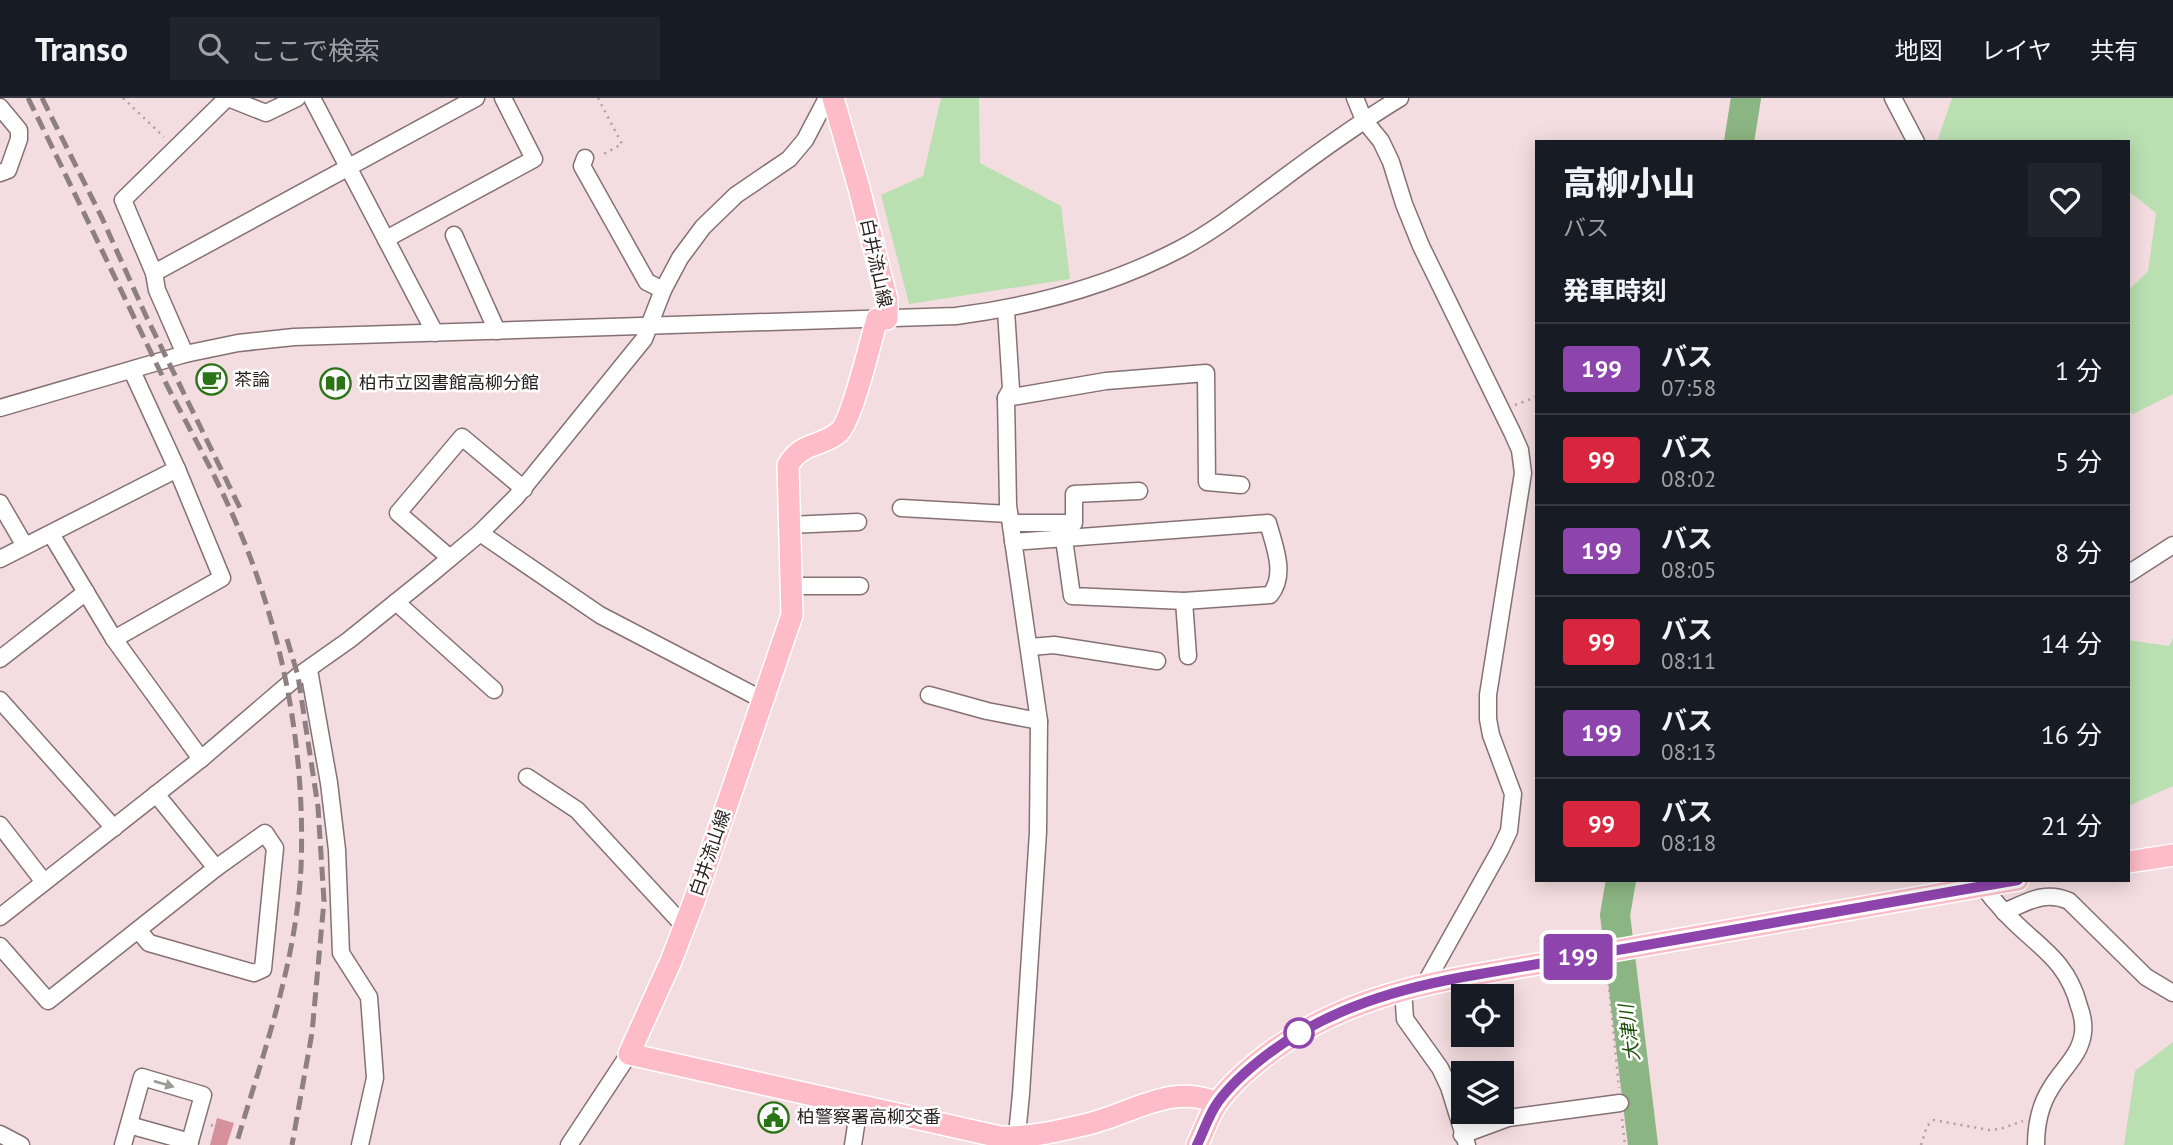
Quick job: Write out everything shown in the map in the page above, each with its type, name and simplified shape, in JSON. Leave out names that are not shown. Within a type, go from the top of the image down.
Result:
[{"type":"main road","name":"白井流山線","points":[[629,1054],[684,926],[792,615],[788,464],[796,452],[839,433],[848,417],[877,319],[887,319],[887,300],[833,98]]},
{"type":"main road","points":[[2130,862],[2173,855]]},
{"type":"main road","points":[[1197,1145],[1217,1103],[1238,1077],[1284,1041],[1332,1014],[1403,989],[1983,883]]},
{"type":"main road","points":[[629,1054],[1017,1141],[1093,1122],[1176,1096],[1200,1096],[1217,1103]]},
{"type":"street","points":[[185,354],[123,200],[228,98],[266,113],[297,98]]},
{"type":"street","points":[[312,98],[435,333]]},
{"type":"street","points":[[154,273],[476,98]]},
{"type":"street","points":[[386,239],[534,159],[502,98]]},
{"type":"street","points":[[0,918],[480,533],[524,489],[644,339],[663,290],[680,258],[703,227],[736,195],[789,159],[805,140],[827,98]]},
{"type":"street","points":[[1355,98],[1364,120],[1381,141],[1391,162],[1421,247],[1520,450],[1522,473],[1488,695],[1488,719],[1513,794],[1513,812],[1509,831],[1500,850],[1425,984]]},
{"type":"street","points":[[0,408],[185,354],[237,342],[294,337],[956,316],[1006,310],[1109,281],[1181,248],[1230,218],[1364,120],[1400,98]]},
{"type":"street","points":[[1893,98],[1915,140]]},
{"type":"street","points":[[0,107],[19,130],[19,139],[0,186]]},
{"type":"street","points":[[584,162],[647,282],[663,290]]},
{"type":"street","points":[[454,235],[497,331]]},
{"type":"street","points":[[1006,310],[1011,389],[1006,398],[1010,519],[1039,721],[1038,832],[1017,1141]]},
{"type":"street","points":[[114,639],[222,578],[177,469],[132,371]]},
{"type":"street","points":[[1006,398],[1106,381],[1206,373],[1207,482],[1241,485]]},
{"type":"street","points":[[450,558],[398,513],[462,437],[524,489]]},
{"type":"street","points":[[0,559],[177,469]]},
{"type":"street","points":[[901,508],[1074,523],[1074,494],[1139,491]]},
{"type":"street","points":[[0,503],[25,546]]},
{"type":"street","points":[[788,525],[858,522]]},
{"type":"street","points":[[1013,542],[1268,523],[1278,561],[1276,588],[1270,595],[1184,601],[1072,596],[1064,539]]},
{"type":"street","points":[[480,533],[600,615],[763,700]]},
{"type":"street","points":[[51,534],[114,639],[201,759]]},
{"type":"street","points":[[2130,573],[2173,545]]},
{"type":"street","points":[[791,586],[860,586]]},
{"type":"street","points":[[0,659],[86,592]]},
{"type":"street","points":[[1184,601],[1188,656]]},
{"type":"street","points":[[396,602],[494,690]]},
{"type":"street","points":[[1030,647],[1054,645],[1157,661]]},
{"type":"street","points":[[309,670],[320,723],[337,850],[341,953],[369,997],[375,1078],[360,1145]]},
{"type":"street","points":[[929,695],[987,711],[1039,721]]},
{"type":"street","points":[[0,700],[114,828]]},
{"type":"street","points":[[527,778],[577,810],[684,926]]},
{"type":"street","points":[[156,794],[216,868]]},
{"type":"street","points":[[0,825],[44,882]]},
{"type":"street","points":[[0,946],[48,1001],[216,868],[265,833],[275,848],[263,969],[254,973],[149,943],[138,930]]},
{"type":"street","points":[[1983,883],[2004,912],[2059,963],[2073,986],[2082,1016],[2083,1033],[2076,1055],[2051,1088],[2036,1130],[2036,1145]]},
{"type":"street","points":[[2004,912],[2039,897],[2057,895],[2069,901],[2146,977],[2173,993]]},
{"type":"street","points":[[1403,989],[1405,1019],[1440,1068],[1449,1087],[1465,1140],[1508,1118],[1620,1103]]},
{"type":"street","points":[[569,1145],[629,1054]]},
{"type":"street","points":[[123,1145],[142,1077],[203,1095],[189,1143],[129,1125]]},
{"type":"street","points":[[853,1145],[859,1106]]},
{"type":"street","points":[[0,1134],[21,1145]]},
{"type":"path","points":[[123,98],[176,148]]},
{"type":"path","points":[[584,162],[622,144],[598,98]]},
{"type":"path","points":[[1502,410],[1535,397]]},
{"type":"path","points":[[1608,976],[1625,1145]]},
{"type":"path","points":[[1921,1145],[1927,1126],[1934,1120],[1989,1130],[2000,1129],[2040,1115]]},
{"type":"green space","points":[[941,98],[979,98],[980,163],[1061,206],[1070,279],[909,304],[881,195],[923,176]]},
{"type":"green space","points":[[1952,98],[2173,98],[2173,394],[2133,414],[2130,412],[2130,289],[2148,271],[2156,213],[2130,193],[2130,140],[1938,140]]},
{"type":"green space","points":[[2173,638],[2173,786],[2130,805],[2130,640],[2169,646]]},
{"type":"green space","points":[[2173,1042],[2173,1145],[2124,1145],[2135,1071]]},
{"type":"building","points":[[217,1118],[234,1123],[227,1145],[210,1145]]},
{"type":"waterway","name":"大津川","points":[[1739,140],[1746,98]]},
{"type":"waterway","name":"大津川","points":[[1621,882],[1615,915],[1643,1145]]},
{"type":"railway","points":[[28,98],[230,509],[263,595],[286,684],[299,776],[301,868],[298,904],[277,1008],[236,1145]]},
{"type":"railway","points":[[42,98],[240,508]]},
{"type":"railway","points":[[287,639],[298,676],[318,807],[324,901],[312,1033],[292,1145]]},
{"type":"bus line","name":"199","points":[[1197,1145],[1217,1103],[1238,1077],[1284,1041],[1332,1014],[1403,989],[2006,882]]},
{"type":"place","name":"茶論","points":[[211,380]]},
{"type":"place","name":"柏市立図書館高柳分館","points":[[336,383]]},
{"type":"place","name":"柏警察署高柳交番","points":[[774,1117]]}]
